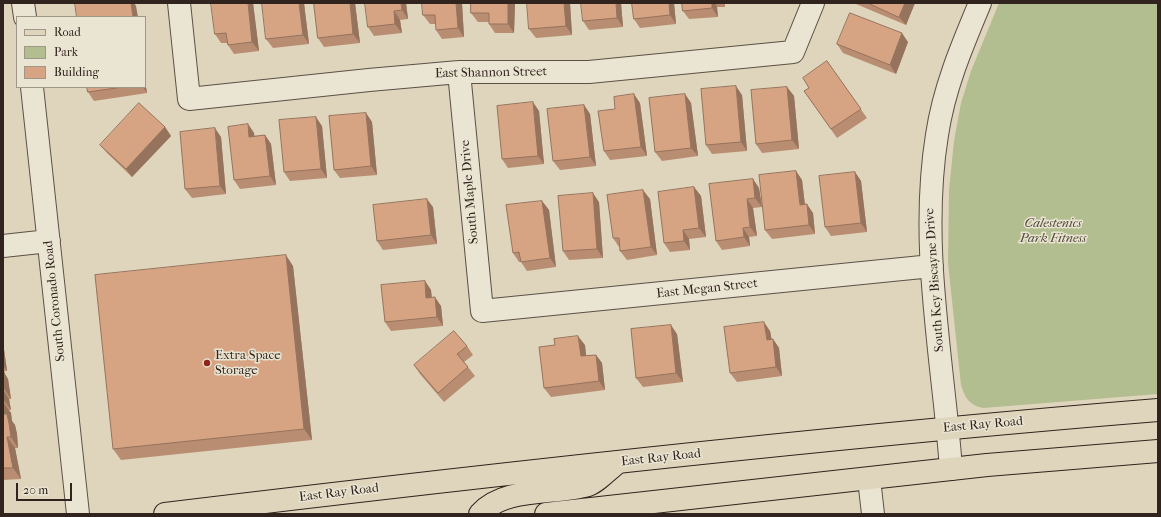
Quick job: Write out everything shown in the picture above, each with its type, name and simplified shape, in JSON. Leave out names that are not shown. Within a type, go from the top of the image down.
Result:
[{"type":"main road","name":"East Ray Road","points":[[165,514],[617,462],[948,427],[1158,410]]},
{"type":"main road","points":[[546,514],[951,469],[1158,451]]},
{"type":"main road","points":[[480,514],[486,508],[514,496],[590,485],[617,462]]},
{"type":"street","points":[[24,3],[25,16]]},
{"type":"street","name":"East Shannon Street","points":[[179,3],[189,99],[459,72],[589,72],[793,52],[813,3]]},
{"type":"street","name":"South Key Biscayne Drive","points":[[951,469],[932,266],[929,209],[937,134],[956,60],[980,3]]},
{"type":"street","name":"South Maple Drive","points":[[459,72],[482,311]]},
{"type":"street","name":"South Coronado Road","points":[[32,88],[78,514]]},
{"type":"street","points":[[3,246],[49,241]]},
{"type":"street","name":"East Megan Street","points":[[482,311],[932,266]]},
{"type":"street","points":[[869,478],[873,514]]},
{"type":"green space","name":"Calestenics Park Fitness","points":[[999,3],[1158,3],[1158,394],[983,408],[971,403],[964,394],[961,385],[948,263],[949,190],[954,141],[961,103],[971,71]]},
{"type":"building","points":[[75,3],[131,3],[133,16],[77,16]]},
{"type":"building","points":[[211,3],[248,3],[252,42],[228,45],[226,33],[215,34]]},
{"type":"building","points":[[262,3],[299,3],[303,35],[266,39]]},
{"type":"building","points":[[314,3],[350,3],[353,34],[318,38]]},
{"type":"building","points":[[365,3],[401,3],[402,10],[394,11],[395,24],[368,27]]},
{"type":"building","points":[[422,3],[456,3],[458,28],[436,30],[435,15],[423,15]]},
{"type":"building","points":[[471,3],[508,3],[508,24],[489,24],[489,13],[471,13]]},
{"type":"building","points":[[527,3],[564,3],[566,26],[529,29]]},
{"type":"building","points":[[581,3],[616,3],[617,18],[583,21]]},
{"type":"building","points":[[632,3],[669,3],[670,15],[634,19]]},
{"type":"building","points":[[682,3],[712,3],[712,8],[683,11]]},
{"type":"building","points":[[868,3],[905,3],[899,17]]},
{"type":"building","points":[[850,13],[902,33],[890,65],[837,44]]},
{"type":"building","points":[[827,61],[861,109],[831,129],[804,91],[809,88],[803,78]]},
{"type":"building","points":[[736,86],[741,142],[706,145],[701,89]]},
{"type":"building","points":[[787,87],[792,140],[756,144],[751,90]]},
{"type":"building","points":[[87,88],[116,88],[88,92]]},
{"type":"building","points":[[634,94],[641,147],[604,151],[598,111],[615,109],[614,97]]},
{"type":"building","points":[[685,94],[691,148],[655,152],[649,98]]},
{"type":"building","points":[[533,102],[538,156],[502,159],[497,106]]},
{"type":"building","points":[[139,103],[165,127],[126,169],[100,145]]},
{"type":"building","points":[[584,105],[590,157],[553,161],[547,109]]},
{"type":"building","points":[[366,113],[371,166],[334,170],[329,116]]},
{"type":"building","points":[[316,117],[321,169],[284,172],[279,120]]},
{"type":"building","points":[[248,124],[249,137],[265,135],[270,176],[234,180],[228,127]]},
{"type":"building","points":[[215,128],[220,186],[185,189],[180,132]]},
{"type":"building","points":[[796,171],[800,205],[807,204],[809,225],[765,230],[759,175]]},
{"type":"building","points":[[855,172],[861,223],[825,227],[819,176]]},
{"type":"building","points":[[753,179],[755,198],[747,199],[750,227],[743,228],[744,237],[716,241],[709,184]]},
{"type":"building","points":[[694,187],[699,228],[683,230],[684,241],[664,243],[658,192]]},
{"type":"building","points":[[643,190],[651,247],[620,251],[619,238],[613,238],[607,195]]},
{"type":"building","points":[[593,193],[597,249],[563,251],[558,196]]},
{"type":"building","points":[[427,199],[431,235],[377,241],[373,205]]},
{"type":"building","points":[[542,201],[550,258],[521,262],[519,252],[513,253],[506,205]]},
{"type":"building","name":"Extra Space Storage","points":[[286,255],[304,429],[113,449],[95,275]]},
{"type":"building","points":[[425,281],[426,298],[435,297],[437,317],[385,322],[381,285]]},
{"type":"building","points":[[764,322],[767,340],[773,339],[776,367],[730,373],[724,327]]},
{"type":"building","points":[[671,325],[676,373],[636,378],[631,329]]},
{"type":"building","points":[[454,331],[467,346],[457,354],[468,367],[438,393],[414,365]]},
{"type":"building","points":[[578,336],[581,356],[596,355],[599,381],[544,388],[539,347],[555,345],[554,339]]},
{"type":"building","points":[[3,403],[4,414],[7,414],[9,423],[11,437],[7,437],[13,468],[3,468]]},
{"type":"place","name":"Extra Space Storage","points":[[207,363]]}]
